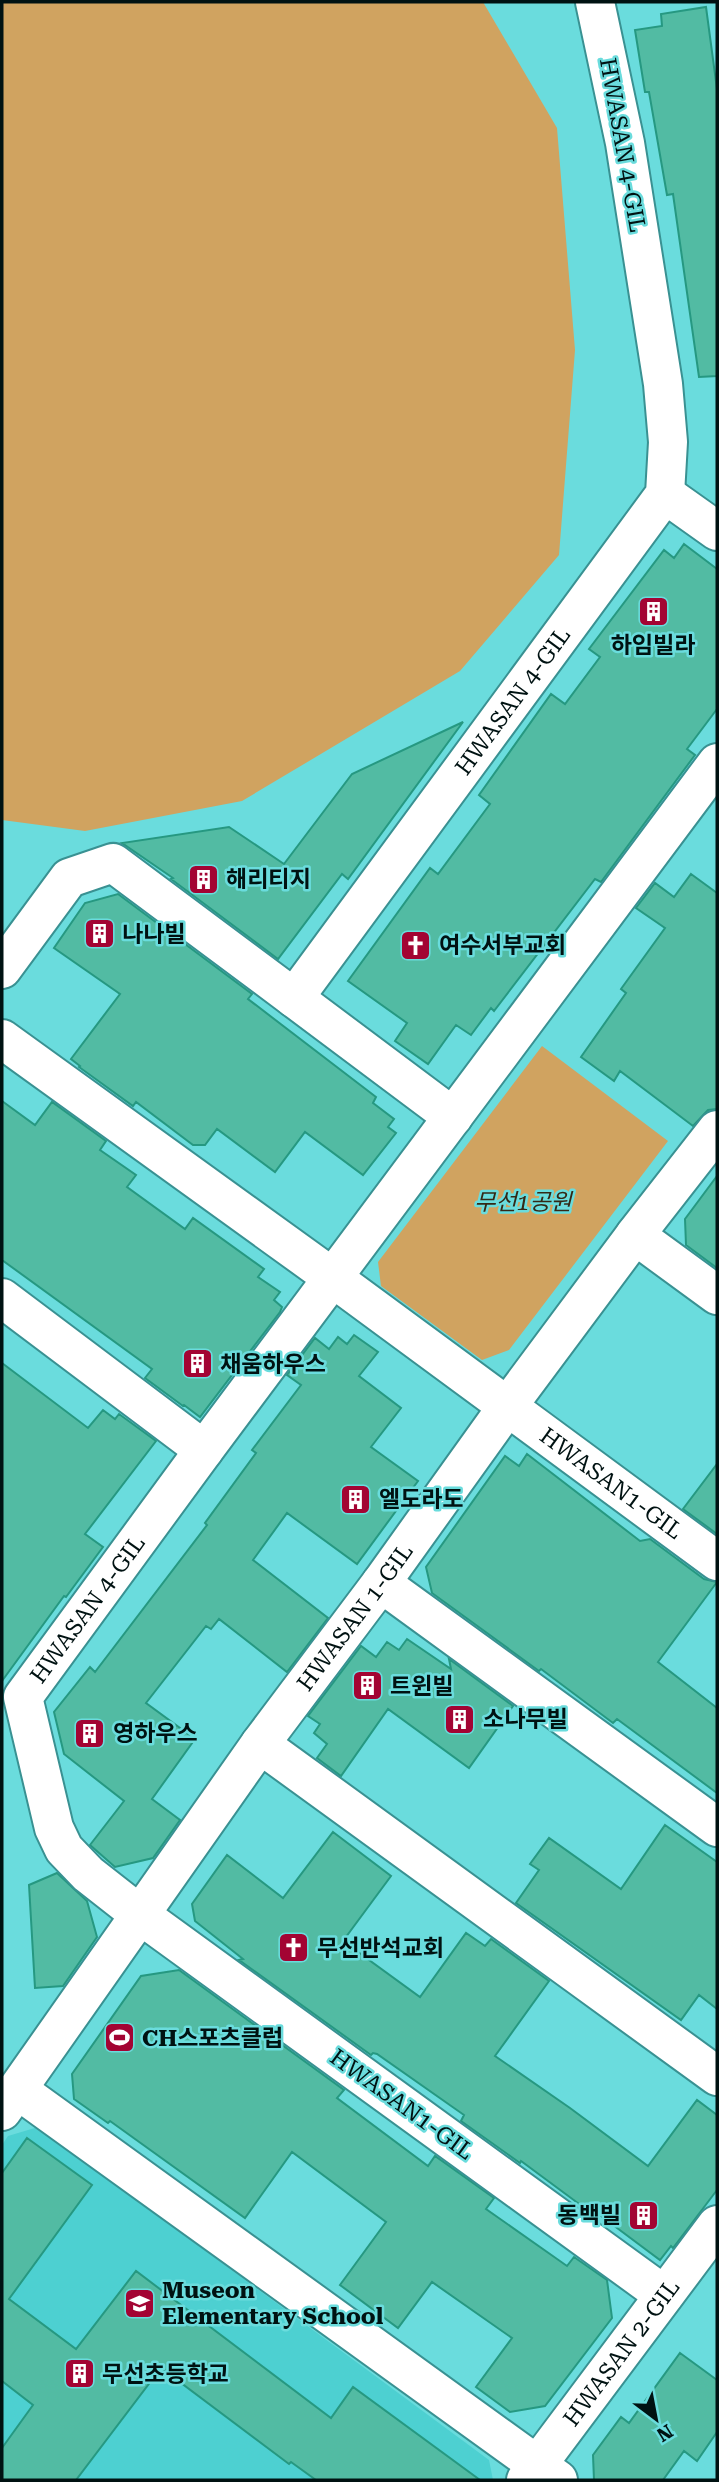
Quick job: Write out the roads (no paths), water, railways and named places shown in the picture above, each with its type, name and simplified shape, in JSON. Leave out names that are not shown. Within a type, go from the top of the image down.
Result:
[{"type":"street","name":"HWASAN 4-GIL","points":[[294,998],[665,494],[668,442],[663,384],[625,143],[595,2]]},
{"type":"street","points":[[665,494],[717,531]]},
{"type":"street","name":"HWASAN 4-GIL","points":[[139,1914],[88,1874],[64,1849],[54,1829],[23,1697],[717,763]]},
{"type":"street","points":[[2,969],[69,878],[113,863],[453,1117]]},
{"type":"street","points":[[2,1039],[333,1278]]},
{"type":"street","name":"HWASAN 1-GIL","points":[[10,2100],[260,1744],[381,1583],[635,1234],[717,1130]]},
{"type":"street","points":[[635,1234],[717,1295]]},
{"type":"street","name":"HWASAN1-GIL","points":[[333,1278],[717,1561]]},
{"type":"street","points":[[2,1298],[204,1450]]},
{"type":"street","points":[[381,1583],[717,1827]]},
{"type":"street","points":[[260,1744],[717,2076]]},
{"type":"street","name":"HWASAN1-GIL","points":[[139,1914],[664,2295]]},
{"type":"street","points":[[10,2100],[540,2475]]},
{"type":"street","name":"HWASAN 2-GIL","points":[[540,2475],[664,2295],[717,2224]]},
{"type":"place","name":"하임빌라","points":[[653,611]]},
{"type":"place","name":"해리티지","points":[[203,879]]},
{"type":"place","name":"나나빌","points":[[99,934]]},
{"type":"place","name":"여수서부교회","points":[[416,945]]},
{"type":"place","name":"채움하우스","points":[[197,1364]]},
{"type":"place","name":"엘도라도","points":[[356,1499]]},
{"type":"place","name":"트윈빌","points":[[367,1686]]},
{"type":"place","name":"소나무빌","points":[[460,1719]]},
{"type":"place","name":"영하우스","points":[[90,1733]]},
{"type":"place","name":"무선반석교회","points":[[294,1948]]},
{"type":"place","name":"CH스포츠클럽","points":[[119,2038]]},
{"type":"place","name":"동백빌","points":[[644,2215]]},
{"type":"place","name":"Museon Elementary School","points":[[139,2303]]},
{"type":"place","name":"무선초등학교","points":[[79,2374]]},
{"type":"park label","name":"무선1공원","points":[[523,1202]]}]
